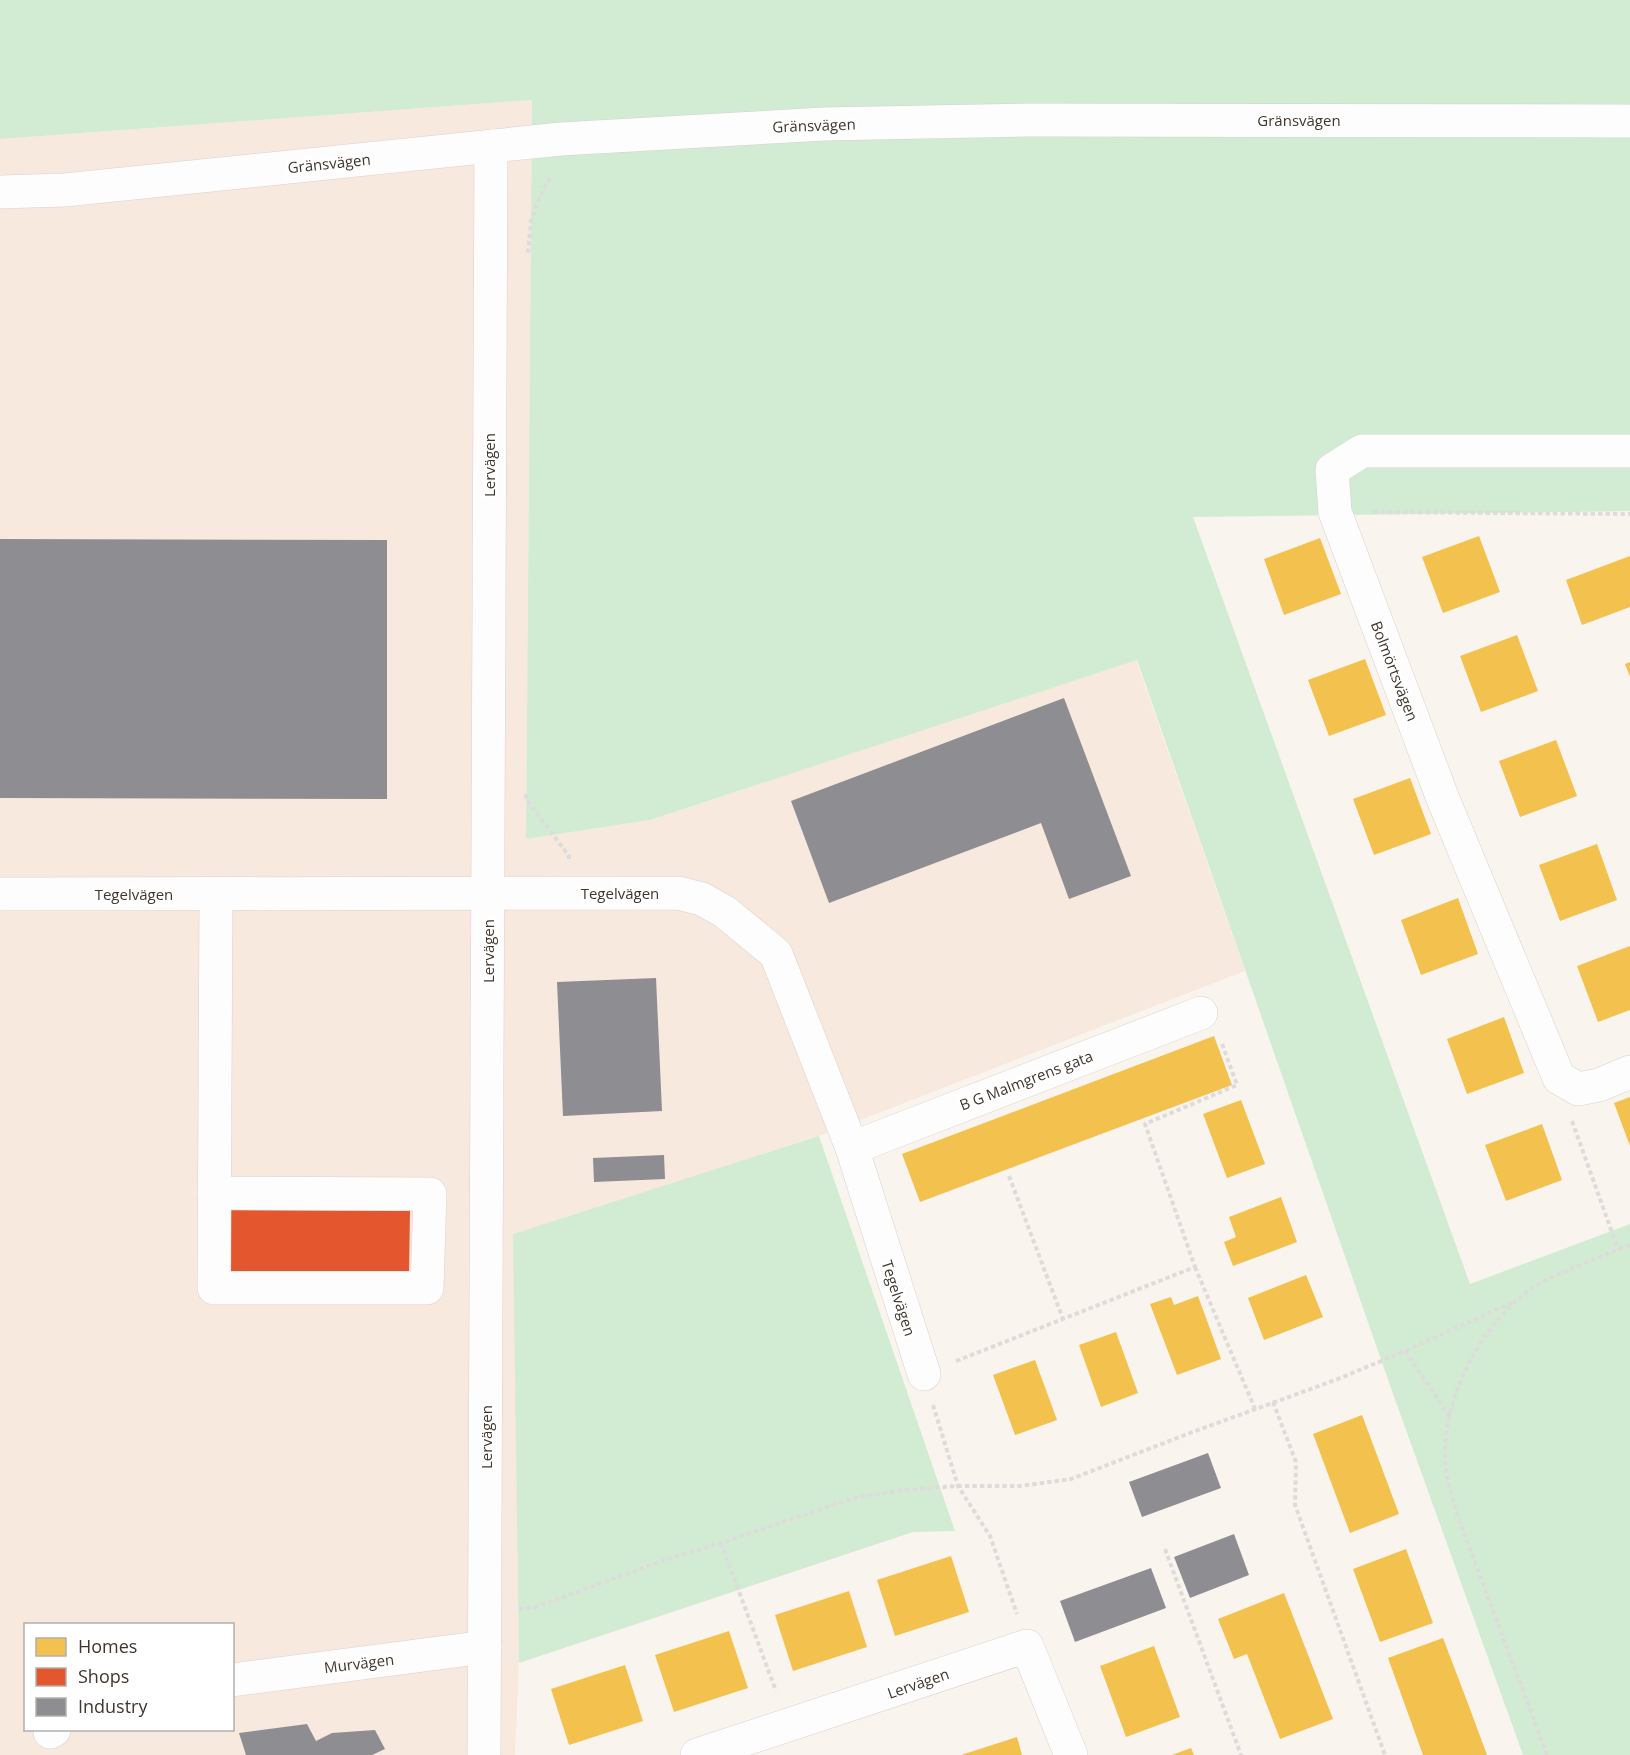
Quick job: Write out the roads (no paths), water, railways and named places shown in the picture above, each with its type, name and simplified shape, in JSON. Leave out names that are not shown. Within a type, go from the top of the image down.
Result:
[{"type":"street","name":"Gränsvägen","points":[[0,192],[65,190],[561,139],[824,124],[1030,120],[1630,121]]},
{"type":"street","name":"Lervägen","points":[[484,1755],[491,146]]},
{"type":"street","name":"Bolmörtsvägen","points":[[1630,451],[1362,451],[1332,470],[1335,512],[1443,799],[1559,1078],[1578,1089],[1599,1085],[1630,1072]]},
{"type":"street","name":"Tegelvägen","points":[[0,894],[678,893],[702,899],[725,912],[776,954],[852,1148],[924,1374]]},
{"type":"street","points":[[214,1193],[430,1194],[427,1288],[214,1288],[214,1193],[216,894]]},
{"type":"street","name":"B G Malmgrens gata","points":[[852,1148],[1201,1013]]},
{"type":"street","name":"Lervägen","points":[[697,1755],[1027,1646],[1071,1755]]},
{"type":"street","name":"Murvägen","points":[[234,1680],[485,1647]]}]
